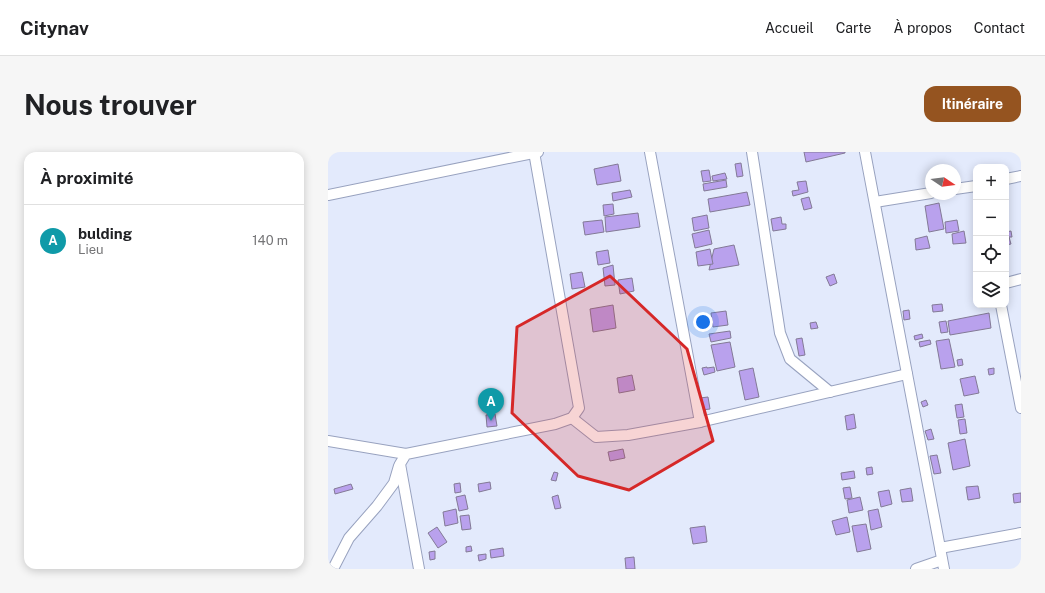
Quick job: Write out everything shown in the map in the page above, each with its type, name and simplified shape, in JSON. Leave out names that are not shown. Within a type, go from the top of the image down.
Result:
[{"type":"street","points":[[328,195],[536,152],[579,408],[572,418],[555,424],[406,454],[328,441]]},
{"type":"street","points":[[650,152],[700,422]]},
{"type":"street","points":[[752,152],[780,333],[790,359],[830,392]]},
{"type":"street","points":[[865,152],[943,564],[916,569]]},
{"type":"street","points":[[1009,178],[1021,176]]},
{"type":"street","points":[[961,188],[973,186]]},
{"type":"street","points":[[875,202],[925,194]]},
{"type":"street","points":[[1009,282],[1021,279]]},
{"type":"street","points":[[1002,308],[1021,408]]},
{"type":"street","points":[[572,418],[596,437],[628,434],[700,422],[907,374]]},
{"type":"street","points":[[334,569],[349,538],[377,506],[394,483],[400,464],[406,454]]},
{"type":"street","points":[[400,464],[419,569]]},
{"type":"street","points":[[940,548],[1021,533]]},
{"type":"highlighted area","points":[[610,276],[687,349],[713,441],[629,490],[578,476],[512,413],[517,327]]},
{"type":"building","points":[[804,152],[845,152],[845,153],[806,162]]},
{"type":"building","points":[[741,163],[743,176],[737,177],[735,164]]},
{"type":"building","points":[[618,164],[621,181],[597,185],[594,169]]},
{"type":"building","points":[[709,170],[711,181],[703,182],[701,171]]},
{"type":"building","points":[[725,173],[727,179],[713,181],[712,176]]},
{"type":"building","points":[[726,180],[727,187],[704,191],[703,184]]},
{"type":"building","points":[[806,181],[808,192],[793,196],[792,191],[799,190],[797,182]]},
{"type":"building","points":[[630,190],[632,197],[613,201],[612,193]]},
{"type":"building","points":[[747,192],[750,205],[710,212],[708,199]]},
{"type":"building","points":[[809,197],[812,208],[804,210],[801,199]]},
{"type":"building","points":[[939,203],[944,229],[929,232],[925,206]]},
{"type":"building","points":[[613,204],[614,214],[604,216],[603,205]]},
{"type":"building","points":[[638,213],[640,227],[606,232],[605,217]]},
{"type":"building","points":[[707,215],[709,228],[694,231],[692,218]]},
{"type":"building","points":[[781,217],[782,224],[786,224],[786,229],[773,231],[771,219]]},
{"type":"building","points":[[602,220],[604,232],[585,235],[583,222]]},
{"type":"building","points":[[957,220],[959,231],[946,233],[945,222]]},
{"type":"building","points":[[709,230],[712,244],[695,248],[692,234]]},
{"type":"building","points":[[964,231],[966,243],[953,244],[952,234]]},
{"type":"building","points":[[1009,231],[1011,231],[1012,237],[1009,237]]},
{"type":"building","points":[[927,236],[930,248],[916,250],[915,239]]},
{"type":"building","points":[[734,245],[739,265],[709,270],[714,249]]},
{"type":"building","points":[[710,249],[713,264],[698,266],[696,252]]},
{"type":"building","points":[[608,250],[610,263],[598,265],[596,252]]},
{"type":"building","points":[[613,265],[615,285],[605,286],[603,268]]},
{"type":"building","points":[[582,272],[585,287],[572,289],[570,274]]},
{"type":"building","points":[[834,274],[837,283],[830,286],[826,277]]},
{"type":"building","points":[[632,278],[634,291],[620,294],[618,280]]},
{"type":"building","points":[[942,304],[943,311],[933,312],[932,305]]},
{"type":"building","points":[[613,305],[616,328],[593,332],[590,309]]},
{"type":"building","points":[[909,310],[910,319],[904,320],[903,311]]},
{"type":"building","points":[[726,311],[728,325],[713,327],[711,313]]},
{"type":"building","points":[[989,313],[991,328],[950,335],[948,321]]},
{"type":"building","points":[[946,321],[948,332],[941,333],[939,322]]},
{"type":"building","points":[[816,322],[818,328],[811,329],[810,323]]},
{"type":"building","points":[[730,331],[731,338],[711,342],[709,334]]},
{"type":"building","points":[[922,334],[923,338],[915,340],[914,336]]},
{"type":"building","points":[[802,338],[805,355],[799,356],[796,339]]},
{"type":"building","points":[[949,339],[955,367],[941,369],[936,341]]},
{"type":"building","points":[[930,340],[931,344],[920,347],[919,342]]},
{"type":"building","points":[[730,342],[735,367],[717,371],[711,345]]},
{"type":"building","points":[[962,359],[963,365],[958,366],[957,360]]},
{"type":"building","points":[[714,367],[715,372],[704,375],[702,368]]},
{"type":"building","points":[[753,368],[759,397],[745,400],[739,371]]},
{"type":"building","points":[[994,368],[994,374],[989,375],[988,369]]},
{"type":"building","points":[[632,375],[635,390],[619,393],[617,378]]},
{"type":"building","points":[[975,376],[979,393],[964,396],[960,379]]},
{"type":"building","points":[[708,397],[710,409],[702,410],[700,398]]},
{"type":"building","points":[[926,400],[928,405],[923,407],[921,402]]},
{"type":"building","points":[[962,404],[964,417],[957,418],[955,405]]},
{"type":"building","points":[[495,414],[497,426],[487,427],[486,415]]},
{"type":"building","points":[[854,414],[856,428],[847,430],[845,416]]},
{"type":"building","points":[[965,419],[967,433],[960,434],[958,420]]},
{"type":"building","points":[[931,429],[934,439],[928,440],[925,431]]},
{"type":"building","points":[[965,439],[970,466],[953,470],[948,443]]},
{"type":"building","points":[[623,449],[625,458],[610,461],[608,452]]},
{"type":"building","points":[[937,455],[941,473],[934,474],[930,456]]},
{"type":"building","points":[[872,467],[873,474],[867,475],[866,468]]},
{"type":"building","points":[[854,471],[855,478],[842,480],[841,473]]},
{"type":"building","points":[[554,472],[558,473],[556,481],[551,480]]},
{"type":"building","points":[[490,482],[491,489],[479,492],[478,484]]},
{"type":"building","points":[[460,483],[461,492],[455,493],[454,484]]},
{"type":"building","points":[[351,484],[353,489],[335,494],[334,489]]},
{"type":"building","points":[[978,486],[980,498],[968,500],[966,487]]},
{"type":"building","points":[[850,487],[852,498],[845,499],[843,488]]},
{"type":"building","points":[[911,488],[913,501],[902,502],[900,490]]},
{"type":"building","points":[[889,490],[892,504],[881,507],[878,492]]},
{"type":"building","points":[[1021,493],[1021,502],[1014,503],[1013,494]]},
{"type":"building","points":[[465,495],[468,509],[459,511],[456,497]]},
{"type":"building","points":[[558,495],[561,508],[555,509],[552,497]]},
{"type":"building","points":[[860,497],[863,510],[849,513],[847,500]]},
{"type":"building","points":[[456,509],[458,523],[445,526],[443,512]]},
{"type":"building","points":[[878,509],[882,527],[871,530],[868,511]]},
{"type":"building","points":[[469,515],[471,529],[462,530],[460,516]]},
{"type":"building","points":[[847,517],[850,532],[836,535],[832,521]]},
{"type":"building","points":[[866,524],[871,549],[857,552],[852,526]]},
{"type":"building","points":[[705,526],[707,542],[693,544],[690,528]]},
{"type":"building","points":[[437,527],[447,542],[438,548],[428,533]]},
{"type":"building","points":[[471,546],[472,551],[466,552],[466,547]]},
{"type":"building","points":[[503,548],[504,556],[491,558],[490,550]]},
{"type":"building","points":[[435,551],[435,559],[430,560],[429,552]]},
{"type":"building","points":[[486,554],[486,559],[479,561],[478,555]]},
{"type":"building","points":[[634,557],[635,569],[626,569],[625,558]]},
{"type":"place","name":"bulding","points":[[491,421]]}]
